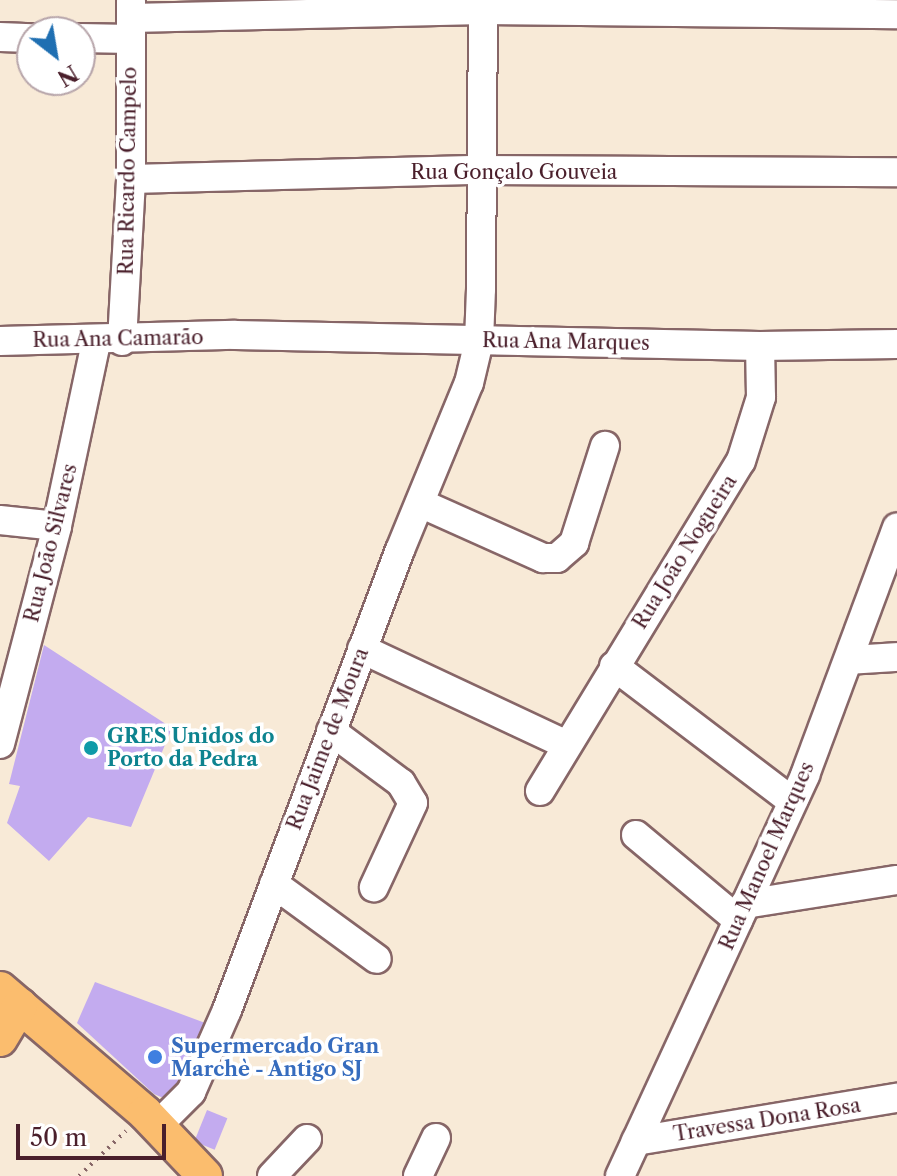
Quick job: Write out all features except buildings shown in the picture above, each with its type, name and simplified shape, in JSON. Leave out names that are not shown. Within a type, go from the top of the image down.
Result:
[{"type":"main road","points":[[0,1039],[10,998],[151,1119],[205,1176]]},
{"type":"street","points":[[96,32],[131,19],[483,5],[897,14]]},
{"type":"street","name":"Rua Jaime de Moura","points":[[151,1119],[191,1092],[274,884],[362,649],[469,383],[479,341],[483,5]]},
{"type":"street","name":"Rua Ricardo Campelo","points":[[109,342],[131,179],[131,19]]},
{"type":"street","name":"Rua Gonçalo Gouveia","points":[[131,179],[480,170],[897,172]]},
{"type":"street","name":"Rua Ana Marques","points":[[235,335],[760,346],[897,344]]},
{"type":"street","name":"Rua Ana Camarão","points":[[0,341],[109,342],[235,335]]},
{"type":"street","name":"Rua João Silvares","points":[[0,744],[109,342]]},
{"type":"street","name":"Rua João Nogueira","points":[[540,791],[741,461],[755,430],[761,397],[760,346]]},
{"type":"street","points":[[420,503],[543,558],[557,558],[574,543],[605,446]]},
{"type":"street","points":[[0,520],[57,526]]},
{"type":"street","name":"Rua Manoel Marques","points":[[620,1176],[792,801],[849,660],[897,528]]},
{"type":"street","points":[[362,649],[567,745]]},
{"type":"street","points":[[849,660],[897,657]]},
{"type":"street","points":[[614,666],[792,801]]},
{"type":"street","points":[[331,731],[401,783],[413,803],[374,887]]},
{"type":"street","points":[[636,835],[742,912],[897,880]]},
{"type":"street","points":[[274,884],[377,959]]},
{"type":"street","name":"Travessa Dona Rosa","points":[[636,1141],[897,1098]]},
{"type":"street","points":[[418,1176],[436,1138]]},
{"type":"street","points":[[272,1176],[307,1139]]},
{"type":"path","points":[[79,1176],[151,1119]]},
{"type":"place","name":"GRES Unidos do Porto da Pedra","points":[[91,748]]},
{"type":"place","name":"Supermercado Gran Marchè - Antigo SJ","points":[[155,1057]]}]
